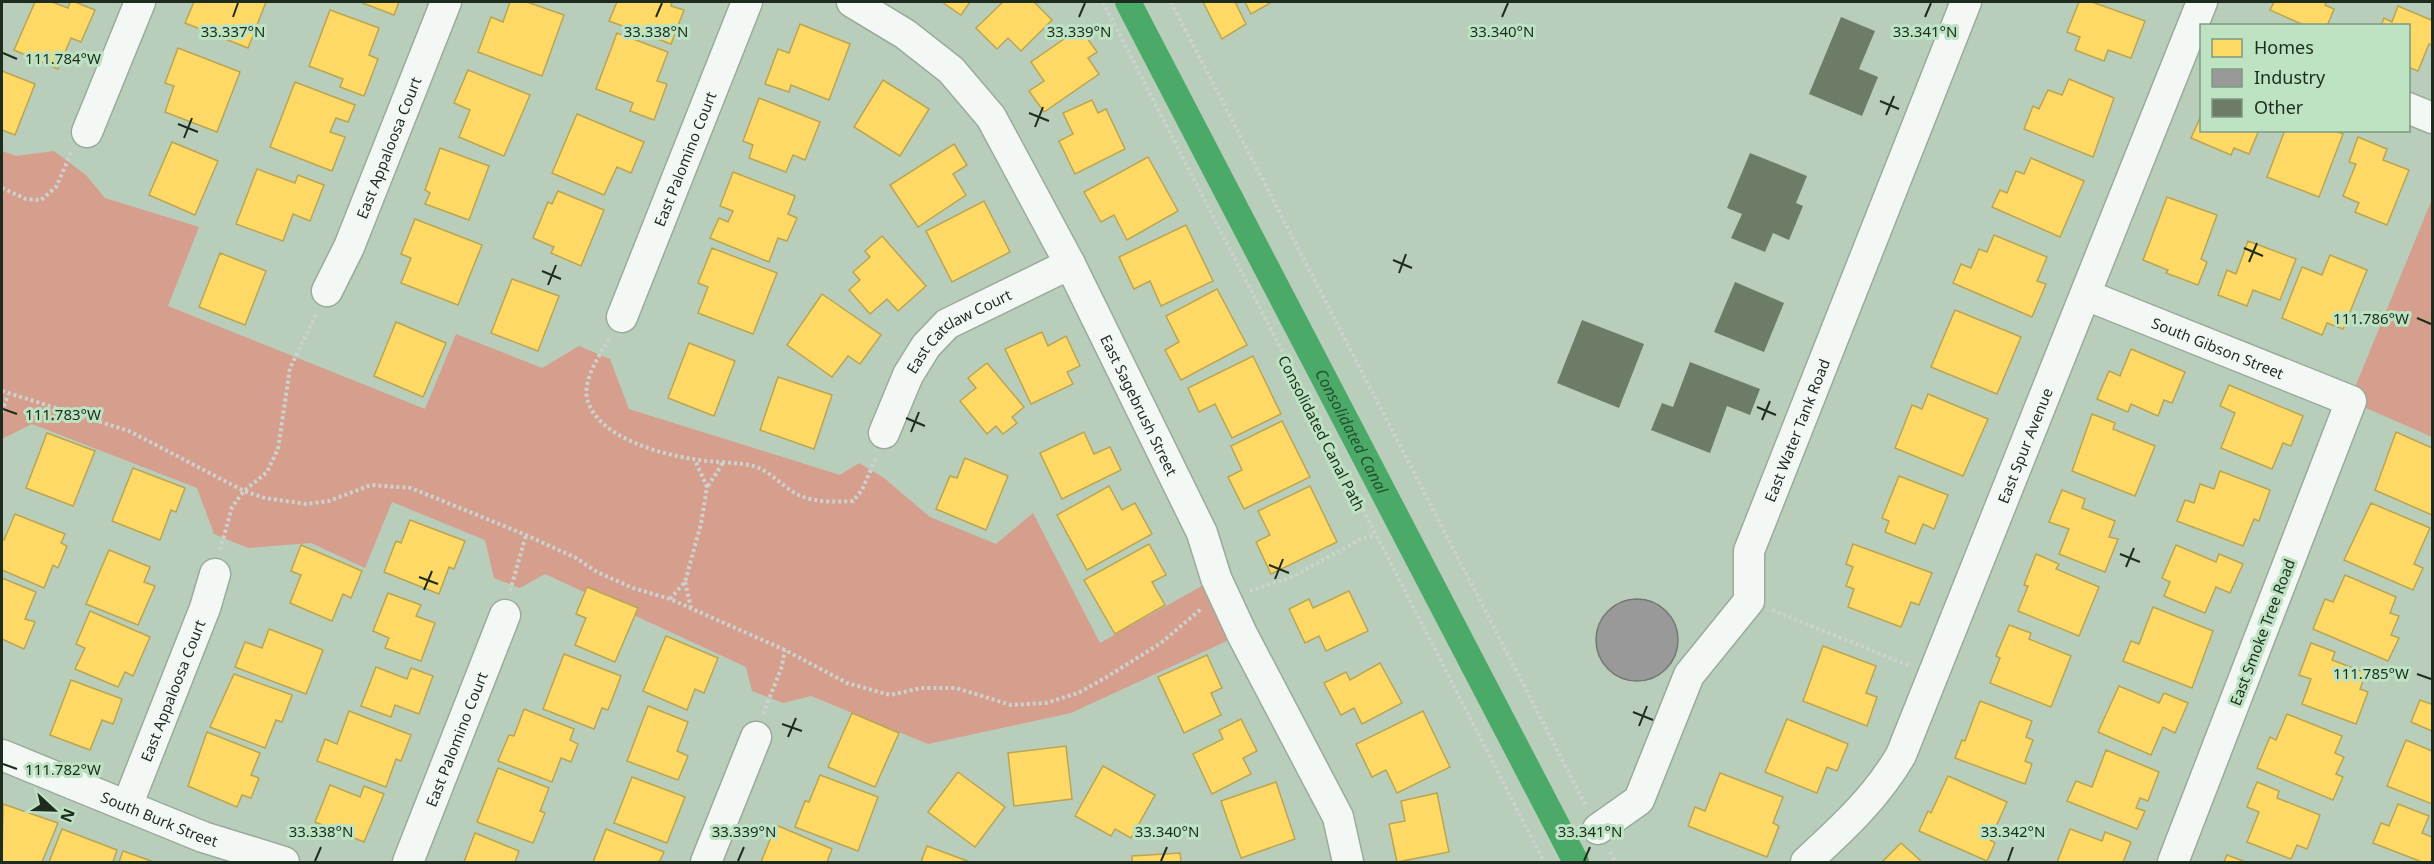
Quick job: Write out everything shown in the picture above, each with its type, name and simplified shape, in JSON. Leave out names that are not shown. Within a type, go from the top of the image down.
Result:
[{"type":"street","points":[[87,132],[140,2]]},
{"type":"street","name":"East Appaloosa Court","points":[[327,291],[349,247],[446,2]]},
{"type":"street","name":"East Palomino Court","points":[[622,317],[747,2]]},
{"type":"street","name":"East Sagebrush Street","points":[[852,2],[905,34],[951,70],[991,117],[1070,264],[1202,533],[1225,597],[1338,817],[1348,862]]},
{"type":"street","name":"East Water Tank Road","points":[[1749,601],[1749,551],[1966,2]]},
{"type":"street","name":"East Spur Avenue","points":[[1806,862],[1865,807],[1885,782],[1901,755],[2199,17]]},
{"type":"street","points":[[2410,108],[2433,118]]},
{"type":"street","name":"East Catclaw Court","points":[[885,433],[908,375],[926,346],[947,324],[1070,264]]},
{"type":"street","name":"South Gibson Street","points":[[2086,295],[2351,401]]},
{"type":"street","name":"East Smoke Tree Road","points":[[2173,862],[2351,401]]},
{"type":"street","name":"East Appaloosa Court","points":[[127,806],[206,608],[215,574]]},
{"type":"street","points":[[1598,829],[1639,800],[1689,675],[1749,601]]},
{"type":"street","name":"East Palomino Court","points":[[408,862],[505,615]]},
{"type":"street","points":[[706,862],[756,737]]},
{"type":"street","name":"South Burk Street","points":[[2,755],[203,837],[284,862]]},
{"type":"path","name":"Consolidated Canal Path","points":[[1103,2],[1544,862]]},
{"type":"path","points":[[1171,2],[1615,862]]},
{"type":"path","points":[[2,188],[26,199],[41,200],[56,187],[66,160],[87,132]]},
{"type":"path","points":[[215,574],[232,507],[244,491],[267,472],[278,449],[290,368],[327,291]]},
{"type":"path","points":[[622,317],[597,359],[588,386],[587,398],[597,417],[628,441],[695,460],[724,461],[757,467],[795,493],[824,502],[853,501],[873,467],[885,433]]},
{"type":"path","points":[[2,392],[129,431],[244,491],[265,498],[306,504],[329,501],[371,485],[386,484],[411,488],[526,534],[576,558],[597,572],[633,588],[692,608],[785,650],[847,683],[870,692],[890,695],[921,688],[956,688],[1011,705],[1046,703],[1078,693],[1161,643],[1201,609],[1225,597],[1292,577],[1361,539],[1375,535]]},
{"type":"path","points":[[2,412],[8,394]]},
{"type":"path","points":[[695,460],[707,487]]},
{"type":"path","points":[[670,599],[685,582],[702,524],[707,487],[724,461]]},
{"type":"path","points":[[505,615],[513,573],[526,534]]},
{"type":"path","points":[[685,582],[692,608]]},
{"type":"path","points":[[1749,601],[1933,675]]},
{"type":"path","points":[[756,737],[785,650]]},
{"type":"shaded area","points":[[2,151],[16,156],[54,151],[86,175],[105,198],[199,227],[168,306],[425,409],[456,334],[542,368],[579,346],[610,359],[629,409],[840,475],[859,463],[884,478],[930,517],[996,544],[1033,513],[1100,643],[1216,578],[1242,634],[1071,713],[928,744],[811,696],[783,703],[752,691],[746,667],[545,574],[520,588],[494,578],[485,540],[392,502],[365,568],[311,543],[248,548],[214,534],[197,488],[32,424],[2,439]]},
{"type":"shaded area","points":[[2432,199],[2432,437],[2366,408],[2356,385]]},
{"type":"building: Homes","points":[[35,2],[52,2],[68,8],[70,2],[75,2],[95,10],[81,42],[71,38],[58,69],[14,50]]},
{"type":"building: Homes","points":[[194,2],[266,2],[248,48],[185,23]]},
{"type":"building: Homes","points":[[360,2],[399,2],[394,15]]},
{"type":"building: Homes","points":[[510,2],[527,2],[564,15],[542,76],[478,52],[491,17],[503,22]]},
{"type":"building: Homes","points":[[617,2],[672,2],[671,6],[684,10],[671,44],[609,21]]},
{"type":"building: Homes","points":[[942,2],[970,2],[961,15]]},
{"type":"building: Homes","points":[[1003,2],[1034,2],[1052,20],[1021,51],[1008,38],[997,49],[976,28]]},
{"type":"building: Homes","points":[[1203,2],[1235,2],[1246,24],[1222,39]]},
{"type":"building: Homes","points":[[1245,2],[1272,2],[1251,14]]},
{"type":"building: Homes","points":[[2079,2],[2092,2],[2145,21],[2131,58],[2108,50],[2104,61],[2075,50],[2080,37],[2067,32]]},
{"type":"building: Homes","points":[[2274,2],[2326,2],[2325,5],[2334,9],[2328,24],[2302,24],[2270,10]]},
{"type":"building: Homes","points":[[2398,6],[2431,20],[2432,16],[2432,45],[2429,44],[2418,71],[2410,68],[2410,24],[2382,24],[2384,18],[2392,22]]},
{"type":"building: Homes","points":[[330,10],[379,28],[369,55],[378,59],[364,96],[340,87],[343,79],[309,66]]},
{"type":"building: Homes","points":[[800,24],[850,44],[829,100],[791,85],[789,92],[765,84],[778,49],[789,53]]},
{"type":"building: Homes","points":[[1080,28],[1097,52],[1088,58],[1099,74],[1044,112],[1029,91],[1044,81],[1031,62]]},
{"type":"building: Homes","points":[[617,33],[668,52],[657,81],[667,84],[654,120],[630,111],[633,103],[596,89]]},
{"type":"building: Homes","points":[[178,48],[240,72],[217,132],[165,112],[174,86],[165,83]]},
{"type":"building: Homes","points":[[468,70],[530,95],[504,156],[459,137],[470,110],[454,103]]},
{"type":"building: Homes","points":[[2,71],[35,84],[15,135],[2,130]]},
{"type":"building: Homes","points":[[2069,79],[2114,98],[2093,157],[2024,129],[2033,106],[2039,109],[2048,90],[2062,95]]},
{"type":"building: Homes","points":[[883,80],[929,109],[900,156],[854,127]]},
{"type":"building: Homes","points":[[295,82],[355,105],[348,122],[336,118],[330,132],[345,137],[332,171],[270,147]]},
{"type":"building: Homes","points":[[759,98],[820,122],[805,160],[793,155],[786,172],[749,158],[753,145],[743,141]]},
{"type":"building: Homes","points":[[1092,100],[1098,113],[1106,109],[1125,149],[1075,174],[1059,141],[1073,134],[1063,113]]},
{"type":"building: Homes","points":[[577,114],[644,142],[631,173],[617,167],[604,195],[552,173]]},
{"type":"building: Homes","points":[[2200,118],[2200,132],[2258,132],[2249,154],[2234,148],[2231,155],[2191,138]]},
{"type":"building: Homes","points":[[2284,132],[2338,132],[2343,134],[2319,197],[2267,177]]},
{"type":"building: Homes","points":[[2358,137],[2387,149],[2383,160],[2409,170],[2387,225],[2355,212],[2359,203],[2343,196],[2356,164],[2349,162]]},
{"type":"building: Homes","points":[[172,142],[218,161],[195,215],[149,195]]},
{"type":"building: Homes","points":[[954,144],[967,165],[953,174],[966,195],[918,227],[890,185]]},
{"type":"building: Homes","points":[[440,148],[489,166],[469,220],[425,204],[430,193],[425,190]]},
{"type":"building: Homes","points":[[1148,157],[1178,211],[1127,240],[1114,215],[1101,222],[1084,192]]},
{"type":"building: Homes","points":[[2031,158],[2084,181],[2060,237],[1992,207],[2000,190],[2007,193],[2016,171],[2024,174]]},
{"type":"building: Homes","points":[[257,169],[295,183],[298,175],[324,185],[310,221],[293,214],[283,241],[236,224]]},
{"type":"building: Homes","points":[[733,172],[795,196],[788,214],[797,218],[787,241],[778,238],[769,262],[710,238],[719,218],[728,222],[733,211],[720,206]]},
{"type":"building: Homes","points":[[558,191],[604,210],[581,266],[551,253],[554,247],[533,238],[548,202],[552,204]]},
{"type":"building: Homes","points":[[2167,197],[2217,215],[2201,259],[2207,262],[2198,285],[2166,273],[2168,270],[2143,260]]},
{"type":"building: Homes","points":[[984,201],[1010,252],[952,282],[926,231]]},
{"type":"building: Homes","points":[[415,219],[482,245],[458,305],[401,283],[411,258],[401,254]]},
{"type":"building: Homes","points":[[1186,225],[1213,281],[1161,306],[1150,281],[1134,289],[1119,257]]},
{"type":"building: Homes","points":[[1994,235],[2047,257],[2037,281],[2046,284],[2032,317],[1953,283],[1961,264],[1971,268],[1979,249],[1987,252]]},
{"type":"building: Homes","points":[[882,236],[926,286],[898,311],[887,299],[870,314],[849,290],[860,280],[853,272],[870,257],[865,251]]},
{"type":"building: Homes","points":[[2248,241],[2296,259],[2280,300],[2253,290],[2247,306],[2218,295],[2227,270],[2236,274]]},
{"type":"building: Homes","points":[[712,248],[777,273],[753,334],[698,313],[708,287],[698,283]]},
{"type":"building: Homes","points":[[220,253],[266,271],[245,325],[199,307]]},
{"type":"building: Homes","points":[[2330,255],[2367,270],[2343,329],[2327,323],[2322,335],[2282,318],[2302,267],[2322,275]]},
{"type":"building: Homes","points":[[512,279],[559,296],[538,351],[491,333]]},
{"type":"building: Homes","points":[[1217,289],[1247,345],[1181,380],[1165,350],[1179,342],[1166,316]]},
{"type":"building: Homes","points":[[822,294],[881,335],[860,364],[848,356],[832,377],[787,345]]},
{"type":"building: Homes","points":[[1955,310],[2021,337],[1997,394],[1931,367]]},
{"type":"building: Homes","points":[[396,322],[446,343],[423,397],[374,376]]},
{"type":"building: Homes","points":[[1042,332],[1048,346],[1066,336],[1080,366],[1067,372],[1073,384],[1031,404],[1005,349]]},
{"type":"building: Homes","points":[[689,343],[735,361],[714,416],[668,398]]},
{"type":"building: Homes","points":[[2131,349],[2185,372],[2172,403],[2164,400],[2158,416],[2131,404],[2128,412],[2097,399],[2109,371],[2120,376]]},
{"type":"building: Homes","points":[[1253,356],[1281,414],[1232,438],[1215,404],[1199,412],[1188,388]]},
{"type":"building: Homes","points":[[987,363],[1024,407],[1012,417],[1017,423],[1003,434],[996,426],[987,434],[960,401],[976,388],[968,378]]},
{"type":"building: Homes","points":[[778,377],[832,395],[814,449],[760,430]]},
{"type":"building: Homes","points":[[2229,385],[2303,416],[2291,446],[2283,443],[2272,469],[2221,448],[2235,413],[2220,406]]},
{"type":"building: Homes","points":[[1928,394],[1988,419],[1963,476],[1895,448],[1912,405],[1922,409]]},
{"type":"building: Homes","points":[[2092,414],[2115,423],[2113,429],[2155,446],[2135,496],[2072,471]]},
{"type":"building: Homes","points":[[1282,421],[1310,477],[1244,509],[1228,477],[1242,470],[1231,446]]},
{"type":"building: Homes","points":[[1084,432],[1094,454],[1110,447],[1121,470],[1062,499],[1040,453]]},
{"type":"building: Homes","points":[[2396,432],[2432,448],[2432,515],[2375,490]]},
{"type":"building: Homes","points":[[47,433],[95,451],[73,506],[26,488]]},
{"type":"building: Homes","points":[[965,458],[1008,476],[986,530],[936,509],[950,476],[957,478]]},
{"type":"building: Homes","points":[[133,468],[185,488],[176,512],[171,510],[160,540],[112,521]]},
{"type":"building: Homes","points":[[2220,471],[2270,490],[2259,521],[2254,519],[2243,546],[2177,521],[2185,500],[2194,503],[2200,484],[2214,489]]},
{"type":"building: Homes","points":[[1899,476],[1948,495],[1934,529],[1923,524],[1915,544],[1885,532],[1889,521],[1882,518]]},
{"type":"building: Homes","points":[[1109,486],[1122,510],[1135,503],[1152,534],[1087,570],[1057,515]]},
{"type":"building: Homes","points":[[1310,486],[1337,542],[1271,574],[1256,542],[1270,535],[1258,511]]},
{"type":"building: Homes","points":[[2062,490],[2085,499],[2082,508],[2115,521],[2109,537],[2118,539],[2105,572],[2059,554],[2069,529],[2049,522]]},
{"type":"building: Homes","points":[[2371,503],[2430,528],[2414,564],[2423,568],[2413,590],[2344,560]]},
{"type":"building: Homes","points":[[15,514],[65,534],[61,543],[67,546],[58,568],[53,565],[44,588],[2,570],[2,539],[4,540]]},
{"type":"building: Homes","points":[[410,520],[465,541],[454,569],[449,567],[439,594],[384,572],[396,541],[401,543]]},
{"type":"building: Homes","points":[[1149,544],[1166,575],[1152,582],[1165,605],[1115,634],[1084,580]]},
{"type":"building: Homes","points":[[1853,544],[1932,573],[1919,605],[1911,602],[1901,627],[1848,607],[1854,589],[1846,586],[1853,567],[1846,564]]},
{"type":"building: Homes","points":[[301,545],[362,571],[351,598],[343,594],[332,621],[290,603],[301,575],[291,571]]},
{"type":"building: Homes","points":[[2176,545],[2216,562],[2219,554],[2243,564],[2230,593],[2216,587],[2205,613],[2164,596],[2170,582],[2162,578]]},
{"type":"building: Homes","points":[[109,550],[150,567],[144,582],[155,586],[138,625],[86,604]]},
{"type":"building: Homes","points":[[2036,554],[2059,564],[2056,569],[2099,587],[2079,636],[2018,611],[2028,586],[2024,585]]},
{"type":"building: Homes","points":[[2345,575],[2396,597],[2390,613],[2399,616],[2391,635],[2399,638],[2388,661],[2313,629],[2325,599],[2333,602]]},
{"type":"building: Homes","points":[[2,578],[36,592],[25,619],[35,622],[24,649],[2,639]]},
{"type":"building: Homes","points":[[587,587],[638,608],[615,662],[575,645],[586,618],[576,614]]},
{"type":"building: Homes","points":[[1349,591],[1368,631],[1326,651],[1319,636],[1305,643],[1289,609],[1309,599],[1313,608]]},
{"type":"building: Homes","points":[[388,593],[421,605],[416,616],[435,623],[421,661],[385,648],[389,638],[373,631]]},
{"type":"building: Homes","points":[[2153,607],[2213,631],[2192,688],[2123,661],[2131,641],[2139,644]]},
{"type":"building: Homes","points":[[90,611],[150,637],[133,676],[125,672],[118,687],[75,669],[85,648],[76,644]]},
{"type":"building: Homes","points":[[2009,625],[2031,633],[2029,639],[2071,656],[2051,707],[1990,683],[2000,658],[1996,656]]},
{"type":"building: Homes","points":[[269,629],[323,650],[306,694],[235,667],[245,642],[262,648]]},
{"type":"building: Homes","points":[[666,636],[718,658],[704,693],[695,689],[687,710],[643,691]]},
{"type":"building: Homes","points":[[2311,643],[2335,652],[2332,660],[2366,673],[2360,689],[2368,692],[2356,724],[2302,704],[2311,679],[2299,675]]},
{"type":"building: Homes","points":[[1823,646],[1876,666],[1866,693],[1877,697],[1867,726],[1803,701]]},
{"type":"building: Homes","points":[[564,654],[621,676],[608,710],[602,708],[594,729],[543,709]]},
{"type":"building: Homes","points":[[1207,655],[1222,688],[1211,693],[1221,715],[1184,733],[1158,677]]},
{"type":"building: Homes","points":[[1380,663],[1402,703],[1362,724],[1354,708],[1341,715],[1324,683],[1346,672],[1350,680]]},
{"type":"building: Homes","points":[[376,667],[407,679],[411,668],[433,676],[419,714],[395,705],[391,717],[361,706]]},
{"type":"building: Homes","points":[[234,674],[292,695],[282,722],[276,720],[265,748],[210,727]]},
{"type":"building: Homes","points":[[71,680],[122,699],[113,724],[102,720],[90,750],[50,735]]},
{"type":"building: Homes","points":[[2119,686],[2159,703],[2164,693],[2188,703],[2175,733],[2163,727],[2151,755],[2098,732]]},
{"type":"building: Homes","points":[[2432,699],[2432,731],[2411,722],[2420,700],[2431,704]]},
{"type":"building: Homes","points":[[1980,701],[2032,721],[2026,737],[2033,740],[2025,761],[2032,764],[2025,784],[1955,758],[1962,740],[1965,741]]},
{"type":"building: Homes","points":[[648,706],[688,722],[677,751],[688,756],[678,780],[627,761]]},
{"type":"building: Homes","points":[[524,709],[574,729],[570,740],[578,744],[571,762],[561,758],[552,782],[498,761],[509,735],[514,736]]},
{"type":"building: Homes","points":[[349,711],[411,735],[401,761],[396,759],[386,787],[317,761],[325,739],[337,744]]},
{"type":"building: Homes","points":[[1423,711],[1450,767],[1397,793],[1386,770],[1372,777],[1356,744]]},
{"type":"building: Homes","points":[[852,713],[899,733],[875,787],[828,767]]},
{"type":"building: Homes","points":[[2287,714],[2342,736],[2335,753],[2344,757],[2336,774],[2343,777],[2333,800],[2257,768],[2270,737],[2276,740]]},
{"type":"building: Homes","points":[[1241,719],[1257,751],[1243,758],[1251,774],[1212,794],[1193,754],[1223,739],[1219,730]]},
{"type":"building: Homes","points":[[1787,719],[1848,744],[1837,771],[1827,767],[1817,793],[1765,772]]},
{"type":"building: Homes","points":[[207,732],[260,753],[251,775],[259,778],[251,798],[242,795],[237,807],[188,786]]},
{"type":"building: Homes","points":[[2406,740],[2432,751],[2432,804],[2387,786]]},
{"type":"building: Homes","points":[[1066,746],[1072,799],[1014,806],[1008,753]]},
{"type":"building: Homes","points":[[2106,750],[2159,772],[2148,801],[2140,798],[2136,808],[2145,811],[2137,829],[2067,801],[2076,781],[2092,787]]},
{"type":"building: Homes","points":[[1103,766],[1155,795],[1131,838],[1115,829],[1111,836],[1075,816]]},
{"type":"building: Homes","points":[[498,768],[549,788],[540,811],[545,813],[533,843],[477,822]]},
{"type":"building: Homes","points":[[958,772],[1005,807],[975,847],[928,812]]},
{"type":"building: Homes","points":[[1720,773],[1783,797],[1773,823],[1779,826],[1767,857],[1688,826],[1695,807],[1705,811]]},
{"type":"building: Homes","points":[[820,775],[878,797],[858,851],[795,827],[805,801],[809,802]]},
{"type":"building: Homes","points":[[1948,776],[2007,802],[1990,840],[1995,843],[1987,861],[1919,831],[1928,811],[1931,813]]},
{"type":"building: Homes","points":[[632,777],[685,797],[667,843],[614,823]]},
{"type":"building: Homes","points":[[1276,782],[1295,839],[1241,858],[1221,801]]},
{"type":"building: Homes","points":[[2257,782],[2279,791],[2277,798],[2320,815],[2307,849],[2297,845],[2291,859],[2247,842],[2259,812],[2247,807]]},
{"type":"building: Homes","points":[[330,785],[360,797],[364,786],[384,794],[364,842],[315,822]]},
{"type":"building: Homes","points":[[1437,793],[1449,852],[1397,862],[1389,824],[1405,821],[1401,801]]},
{"type":"building: Homes","points":[[3,804],[58,823],[42,862],[2,862]]},
{"type":"building: Homes","points":[[2398,804],[2429,816],[2422,833],[2432,837],[2432,862],[2422,862],[2373,843],[2381,823],[2389,826]]},
{"type":"building: Homes","points":[[776,825],[832,849],[827,862],[761,862]]},
{"type":"building: Homes","points":[[62,829],[117,850],[113,862],[49,862]]},
{"type":"building: Homes","points":[[606,829],[664,852],[659,862],[593,862]]},
{"type":"building: Homes","points":[[2070,829],[2102,841],[2105,832],[2131,842],[2123,862],[2057,862]]},
{"type":"building: Homes","points":[[475,833],[519,851],[515,862],[464,862]]},
{"type":"building: Homes","points":[[1901,843],[1922,862],[1882,862]]},
{"type":"building: Homes","points":[[927,846],[970,862],[921,862]]},
{"type":"building: Homes","points":[[123,851],[154,862],[119,862]]},
{"type":"building: Homes","points":[[1180,853],[1181,862],[1132,862],[1132,856]]},
{"type":"building: Homes","points":[[2227,855],[2246,862],[2224,862]]},
{"type":"building: Industry","points":[[1637,599],[1653,602],[1666,611],[1675,624],[1678,640],[1675,656],[1666,669],[1653,678],[1637,681],[1621,678],[1608,669],[1599,656],[1596,640],[1599,624],[1608,611],[1621,602]]},
{"type":"building: Other","points":[[1841,17],[1875,31],[1859,69],[1878,77],[1862,116],[1809,94]]},
{"type":"building: Other","points":[[1750,153],[1807,176],[1796,203],[1803,206],[1789,240],[1773,233],[1765,252],[1731,238],[1742,214],[1727,208]]},
{"type":"building: Other","points":[[1735,282],[1784,303],[1764,352],[1714,332]]},
{"type":"building: Other","points":[[1582,320],[1644,344],[1619,408],[1557,383]]},
{"type":"building: Other","points":[[1690,362],[1760,389],[1750,415],[1727,406],[1710,453],[1651,430],[1662,403],[1673,407]]},
{"type":"waterway","name":"Consolidated Canal","points":[[1128,2],[1576,862]]}]
